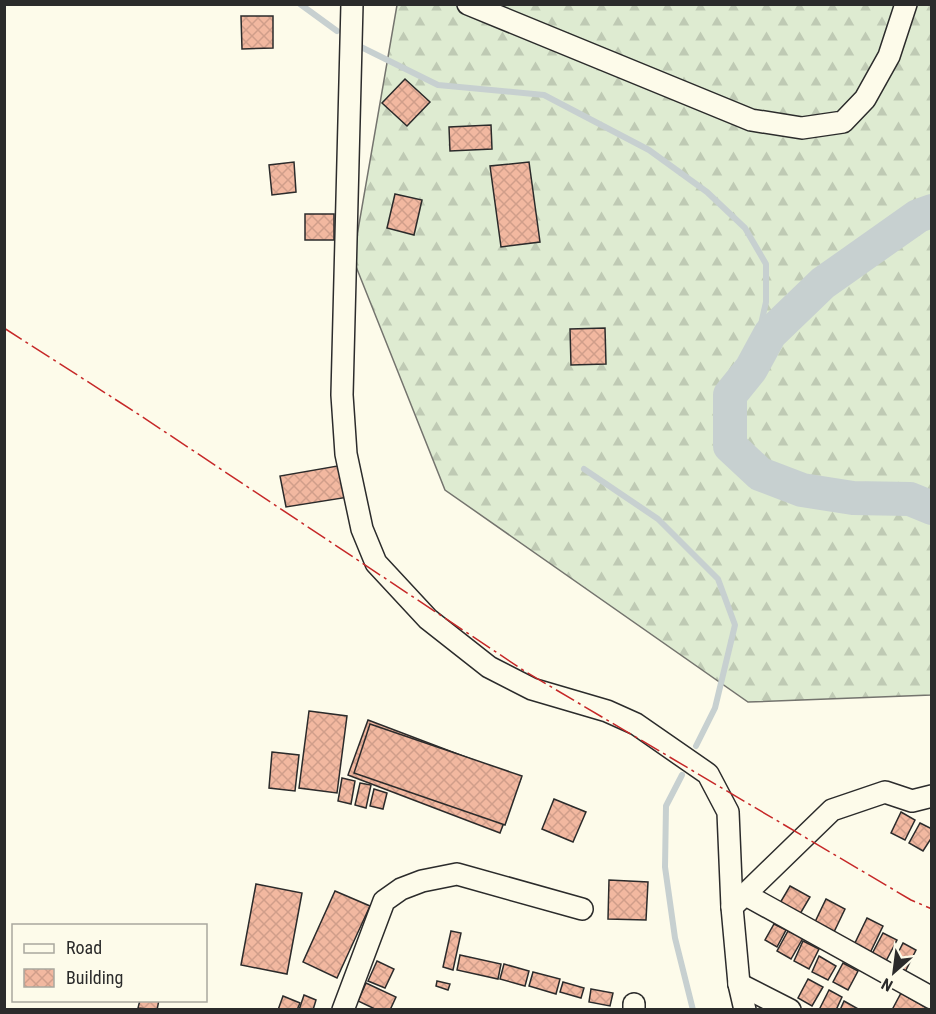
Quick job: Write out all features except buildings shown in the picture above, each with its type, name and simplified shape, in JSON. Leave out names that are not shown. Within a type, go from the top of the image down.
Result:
[{"type":"street","points":[[352,4],[342,395],[346,454],[362,530],[376,563],[428,619],[489,667],[532,688],[607,711],[636,724],[708,774],[728,813],[739,901],[739,984],[745,1010]]},
{"type":"street","points":[[468,4],[751,120],[802,128],[843,122],[865,99],[889,56],[906,4]]},
{"type":"street","points":[[739,901],[832,810],[885,792],[922,799],[932,813]]},
{"type":"street","points":[[342,1010],[384,902],[401,889],[422,881],[457,874],[582,909]]},
{"type":"street","points":[[739,901],[932,998]]},
{"type":"street","points":[[739,984],[790,1010]]},
{"type":"green space","points":[[397,5],[931,5],[931,695],[748,702],[445,490],[353,259]]},
{"type":"waterway","points":[[300,4],[337,31]]},
{"type":"waterway","points":[[357,45],[438,85],[544,95],[649,150],[707,192],[745,228],[766,264],[766,302],[751,369]]},
{"type":"waterway","points":[[932,211],[918,216],[823,283],[770,334],[751,369],[730,395],[730,446],[760,474],[802,490],[853,498],[910,499],[932,508]]},
{"type":"waterway","points":[[584,469],[658,519],[718,579],[735,625],[715,708],[696,746]]},
{"type":"waterway","points":[[682,775],[666,806],[665,867],[675,938],[693,1010]]},
{"type":"power","points":[[4,328],[135,412],[526,672],[911,900],[932,909]]}]
